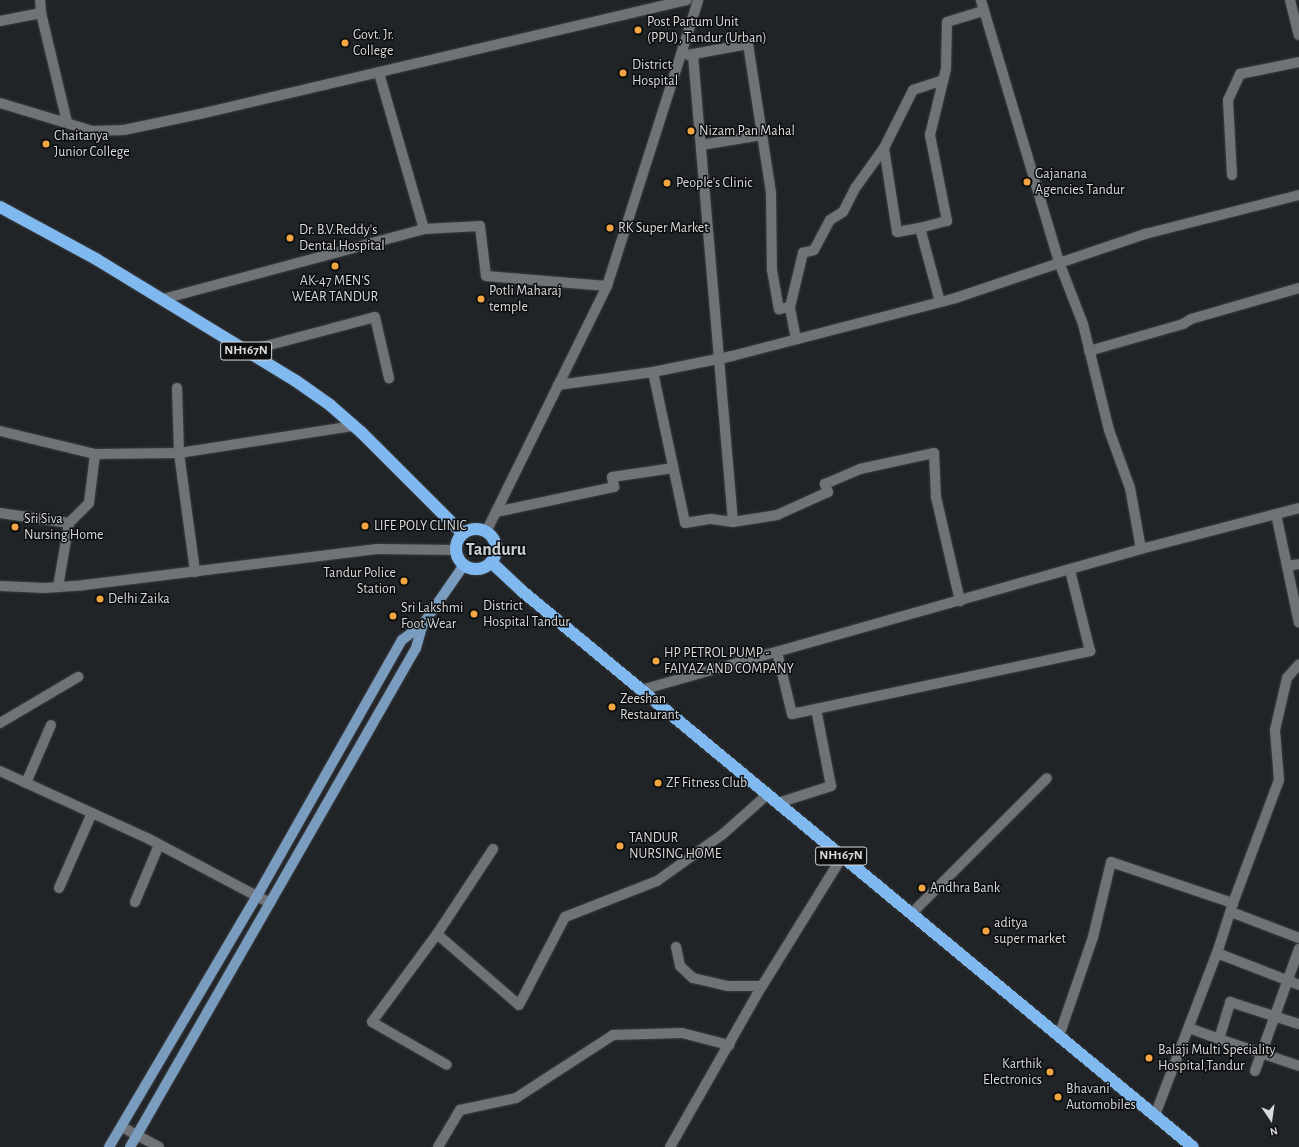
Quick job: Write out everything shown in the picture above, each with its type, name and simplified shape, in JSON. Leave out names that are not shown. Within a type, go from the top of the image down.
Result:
[{"type":"highway","name":"NH167N","points":[[0,207],[96,259],[296,381],[354,426],[463,534]]},
{"type":"highway","points":[[471,530],[486,532],[495,543],[494,557],[491,562],[483,568],[476,569],[464,565],[456,550],[457,542],[463,534],[471,530]]},
{"type":"highway","name":"NH167N","points":[[491,562],[522,591],[1193,1147]]},
{"type":"main road","points":[[109,1147],[257,896],[402,640],[423,624],[464,565]]},
{"type":"main road","points":[[130,1147],[416,648],[423,624]]},
{"type":"street","points":[[40,0],[41,12],[67,122]]},
{"type":"street","points":[[0,103],[93,131],[124,130],[379,73],[687,0]]},
{"type":"street","points":[[486,532],[607,286],[698,0]]},
{"type":"street","points":[[981,0],[983,11],[1059,262],[1082,324],[1109,430],[1130,488],[1141,549]]},
{"type":"street","points":[[1290,0],[1299,35]]},
{"type":"street","points":[[884,148],[897,232],[947,221],[930,135],[946,69],[948,22],[983,11]]},
{"type":"street","points":[[0,21],[41,12]]},
{"type":"street","points":[[680,56],[748,44],[771,193],[772,270],[779,309],[790,307]]},
{"type":"street","points":[[693,54],[733,522]]},
{"type":"street","points":[[1232,175],[1228,100],[1240,74],[1299,62]]},
{"type":"street","points":[[379,73],[424,229]]},
{"type":"street","points":[[796,338],[790,307],[802,253],[814,250],[830,220],[843,212],[856,187],[884,148],[913,90],[943,80]]},
{"type":"street","points":[[701,144],[762,135]]},
{"type":"street","points":[[558,385],[653,372],[719,359],[940,302],[1145,234],[1299,195]]},
{"type":"street","points":[[162,300],[424,229],[480,226],[486,276],[607,286]]},
{"type":"street","points":[[920,228],[940,302]]},
{"type":"street","points":[[1089,351],[1183,324],[1191,319],[1299,289]]},
{"type":"street","points":[[247,351],[375,317],[389,378]]},
{"type":"street","points":[[653,372],[685,523],[711,518],[733,522],[777,515],[828,492],[825,484],[860,470],[934,454],[936,497],[960,600]]},
{"type":"street","points":[[177,388],[179,453],[195,572]]},
{"type":"street","points":[[0,431],[95,454],[179,453],[354,426]]},
{"type":"street","points":[[58,587],[69,523],[89,503],[95,454]]},
{"type":"street","points":[[496,512],[614,487],[612,477],[673,468]]},
{"type":"street","points":[[641,690],[1141,549],[1299,508]]},
{"type":"street","points":[[0,513],[69,523]]},
{"type":"street","points":[[1276,514],[1298,617]]},
{"type":"street","points":[[0,586],[58,587],[195,572],[377,549],[456,550]]},
{"type":"street","points":[[1287,566],[1299,564]]},
{"type":"street","points":[[777,652],[792,714],[1090,650],[1070,570]]},
{"type":"street","points":[[1155,1115],[1217,953],[1279,780],[1276,730],[1287,678],[1299,664]]},
{"type":"street","points":[[0,723],[78,677]]},
{"type":"street","points":[[778,803],[831,786],[816,709]]},
{"type":"street","points":[[26,783],[51,725]]},
{"type":"street","points":[[0,771],[159,844],[270,903]]},
{"type":"street","points":[[911,914],[1047,778]]},
{"type":"street","points":[[437,934],[519,1004],[566,916],[657,881],[723,834],[767,795]]},
{"type":"street","points":[[59,888],[92,813]]},
{"type":"street","points":[[135,902],[159,844]]},
{"type":"street","points":[[447,1065],[372,1022],[437,934],[493,849]]},
{"type":"street","points":[[670,1147],[762,986],[842,856]]},
{"type":"street","points":[[1059,1036],[1093,936],[1111,862],[1232,908],[1299,938]]},
{"type":"street","points":[[676,947],[680,966],[693,978],[729,986],[762,986]]},
{"type":"street","points":[[1255,1071],[1299,949]]},
{"type":"street","points":[[1217,953],[1299,985]]},
{"type":"street","points":[[1219,1039],[1230,1002],[1276,1015],[1299,1024]]},
{"type":"street","points":[[1189,1028],[1299,1066]]},
{"type":"street","points":[[438,1147],[460,1110],[516,1098],[613,1035],[682,1033],[729,1045]]},
{"type":"street","points":[[122,1127],[159,1147]]},
{"type":"place","name":"Post Partum Unit (PPU), Tandur (Urban)","points":[[638,30]]},
{"type":"place","name":"Govt. Jr. College","points":[[345,43]]},
{"type":"place","name":"District Hospital","points":[[623,73]]},
{"type":"place","name":"Nizam Pan Mahal","points":[[691,131]]},
{"type":"place","name":"Chaitanya Junior College","points":[[46,144]]},
{"type":"place","name":"Gajanana Agencies Tandur","points":[[1027,182]]},
{"type":"place","name":"People's Clinic","points":[[667,183]]},
{"type":"place","name":"RK Super Market","points":[[610,228]]},
{"type":"place","name":"Dr. B.V.Reddy's Dental Hospital","points":[[290,238]]},
{"type":"place","name":"AK-47 MEN'S WEAR TANDUR","points":[[335,266]]},
{"type":"place","name":"Potli Maharaj temple","points":[[481,299]]},
{"type":"place","name":"LIFE POLY CLINIC","points":[[365,526]]},
{"type":"place","name":"Sri Siva Nursing Home","points":[[15,527]]},
{"type":"place","name":"Tandur Police Station","points":[[404,581]]},
{"type":"place","name":"Delhi Zaika","points":[[100,599]]},
{"type":"place","name":"District Hospital Tandur","points":[[474,614]]},
{"type":"place","name":"Sri Lakshmi Foot Wear","points":[[393,616]]},
{"type":"place","name":"HP PETROL PUMP - FAIYAZ AND COMPANY","points":[[656,661]]},
{"type":"place","name":"Zeeshan Restaurant","points":[[612,707]]},
{"type":"place","name":"ZF Fitness Club","points":[[658,783]]},
{"type":"place","name":"TANDUR NURSING HOME","points":[[620,846]]},
{"type":"place","name":"Andhra Bank","points":[[922,888]]},
{"type":"place","name":"aditya super market","points":[[986,931]]},
{"type":"place","name":"Balaji Multi Speciality Hospital,Tandur","points":[[1149,1058]]},
{"type":"place","name":"Karthik Electronics","points":[[1050,1072]]},
{"type":"place","name":"Bhavani Automobiles","points":[[1058,1097]]},
{"type":"district","name":"Tanduru","points":[[496,550]]}]
